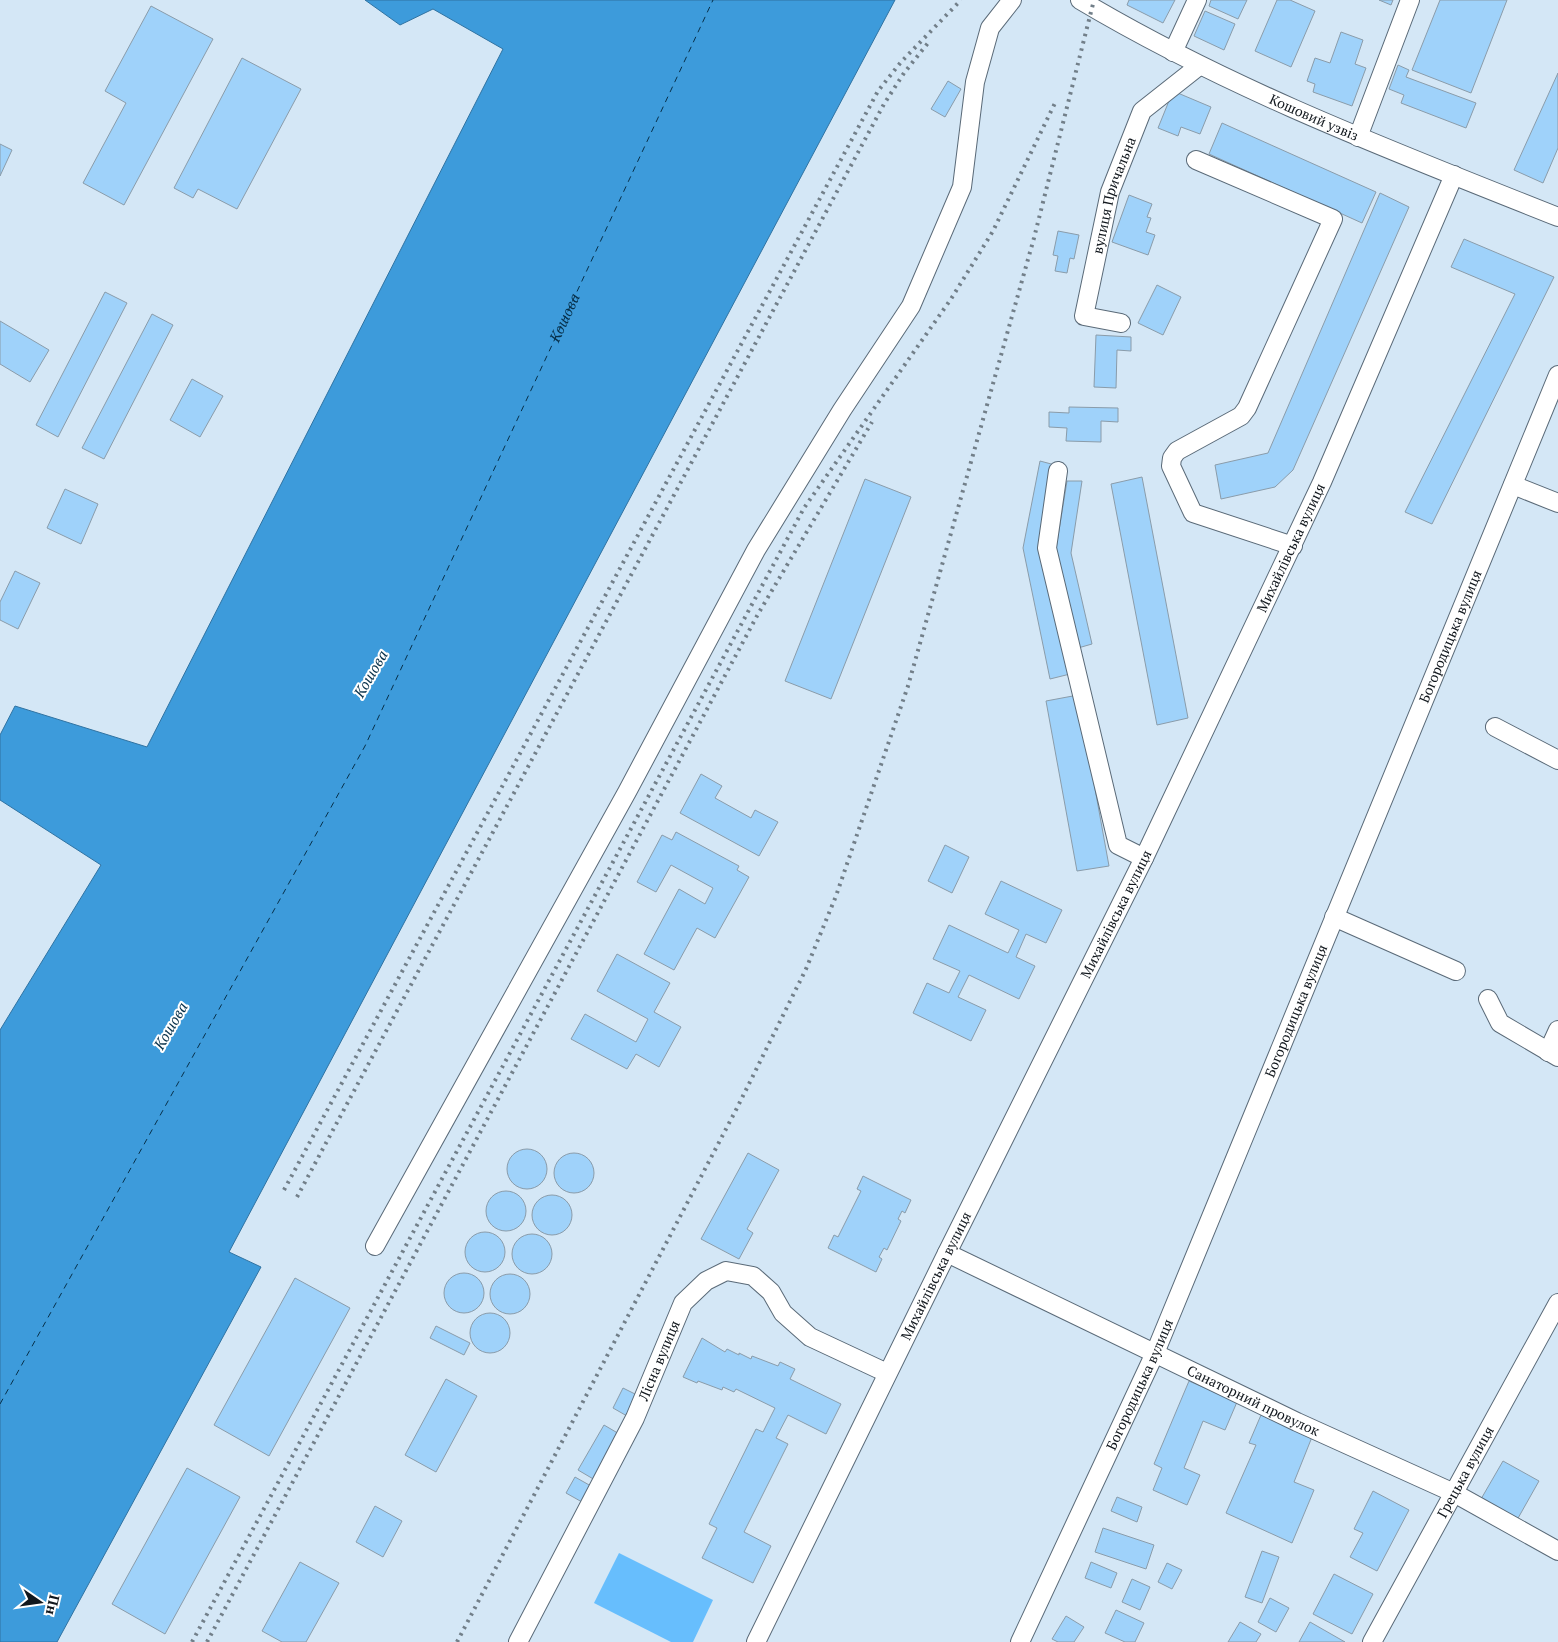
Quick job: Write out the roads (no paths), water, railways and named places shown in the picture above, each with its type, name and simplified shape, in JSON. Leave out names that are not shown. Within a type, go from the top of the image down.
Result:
[{"type":"street","points":[[375,1246],[623,801],[756,550],[842,410],[911,306],[962,187],[975,82],[990,28],[1012,0]]},
{"type":"street","name":"Кошовий узвіз","points":[[1080,0],[1199,66],[1358,137],[1558,217]]},
{"type":"street","points":[[1173,52],[1196,0]]},
{"type":"street","points":[[1358,137],[1410,0]]},
{"type":"street","name":"вулиця Причальна","points":[[1122,323],[1084,316],[1110,192],[1142,111],[1199,66]]},
{"type":"street","points":[[1196,160],[1333,220],[1247,408],[1241,416],[1177,451],[1172,458],[1171,466],[1193,513],[1293,546]]},
{"type":"street","name":"Михайлівська вулиця","points":[[756,1642],[946,1253],[1144,858],[1293,546],[1454,175]]},
{"type":"street","name":"Богородицька вулиця","points":[[1020,1642],[1156,1353],[1558,375]]},
{"type":"street","points":[[1058,472],[1047,548],[1118,845],[1144,858]]},
{"type":"street","points":[[1513,485],[1558,503]]},
{"type":"street","points":[[1495,727],[1558,760]]},
{"type":"street","points":[[1334,917],[1456,971]]},
{"type":"street","points":[[1488,999],[1500,1023],[1553,1054],[1558,1030]]},
{"type":"street","name":"Санаторний провулок","points":[[946,1253],[1298,1422],[1454,1493],[1558,1552]]},
{"type":"street","name":"Лісна вулиця","points":[[518,1642],[635,1418],[683,1303],[706,1281],[726,1271],[753,1276],[771,1292],[783,1313],[810,1337],[887,1373]]},
{"type":"street","name":"Грецька вулиця","points":[[1372,1642],[1558,1303]]},
{"type":"water","name":"Кошова","points":[[365,0],[895,0],[229,1252],[261,1267],[57,1642],[0,1642],[0,1030],[101,865],[0,800],[0,735],[15,706],[147,747],[503,49],[433,9],[400,25]]},
{"type":"railway","points":[[284,1190],[878,91],[901,62],[961,0]]},
{"type":"railway","points":[[457,1642],[737,1108],[806,969],[836,896],[908,686],[1034,238],[1094,0]]},
{"type":"railway","points":[[297,1197],[884,104],[904,73],[928,43]]},
{"type":"railway","points":[[192,1642],[804,508],[951,299],[993,231],[1056,101]]},
{"type":"railway","points":[[207,1642],[758,614],[872,422]]}]
